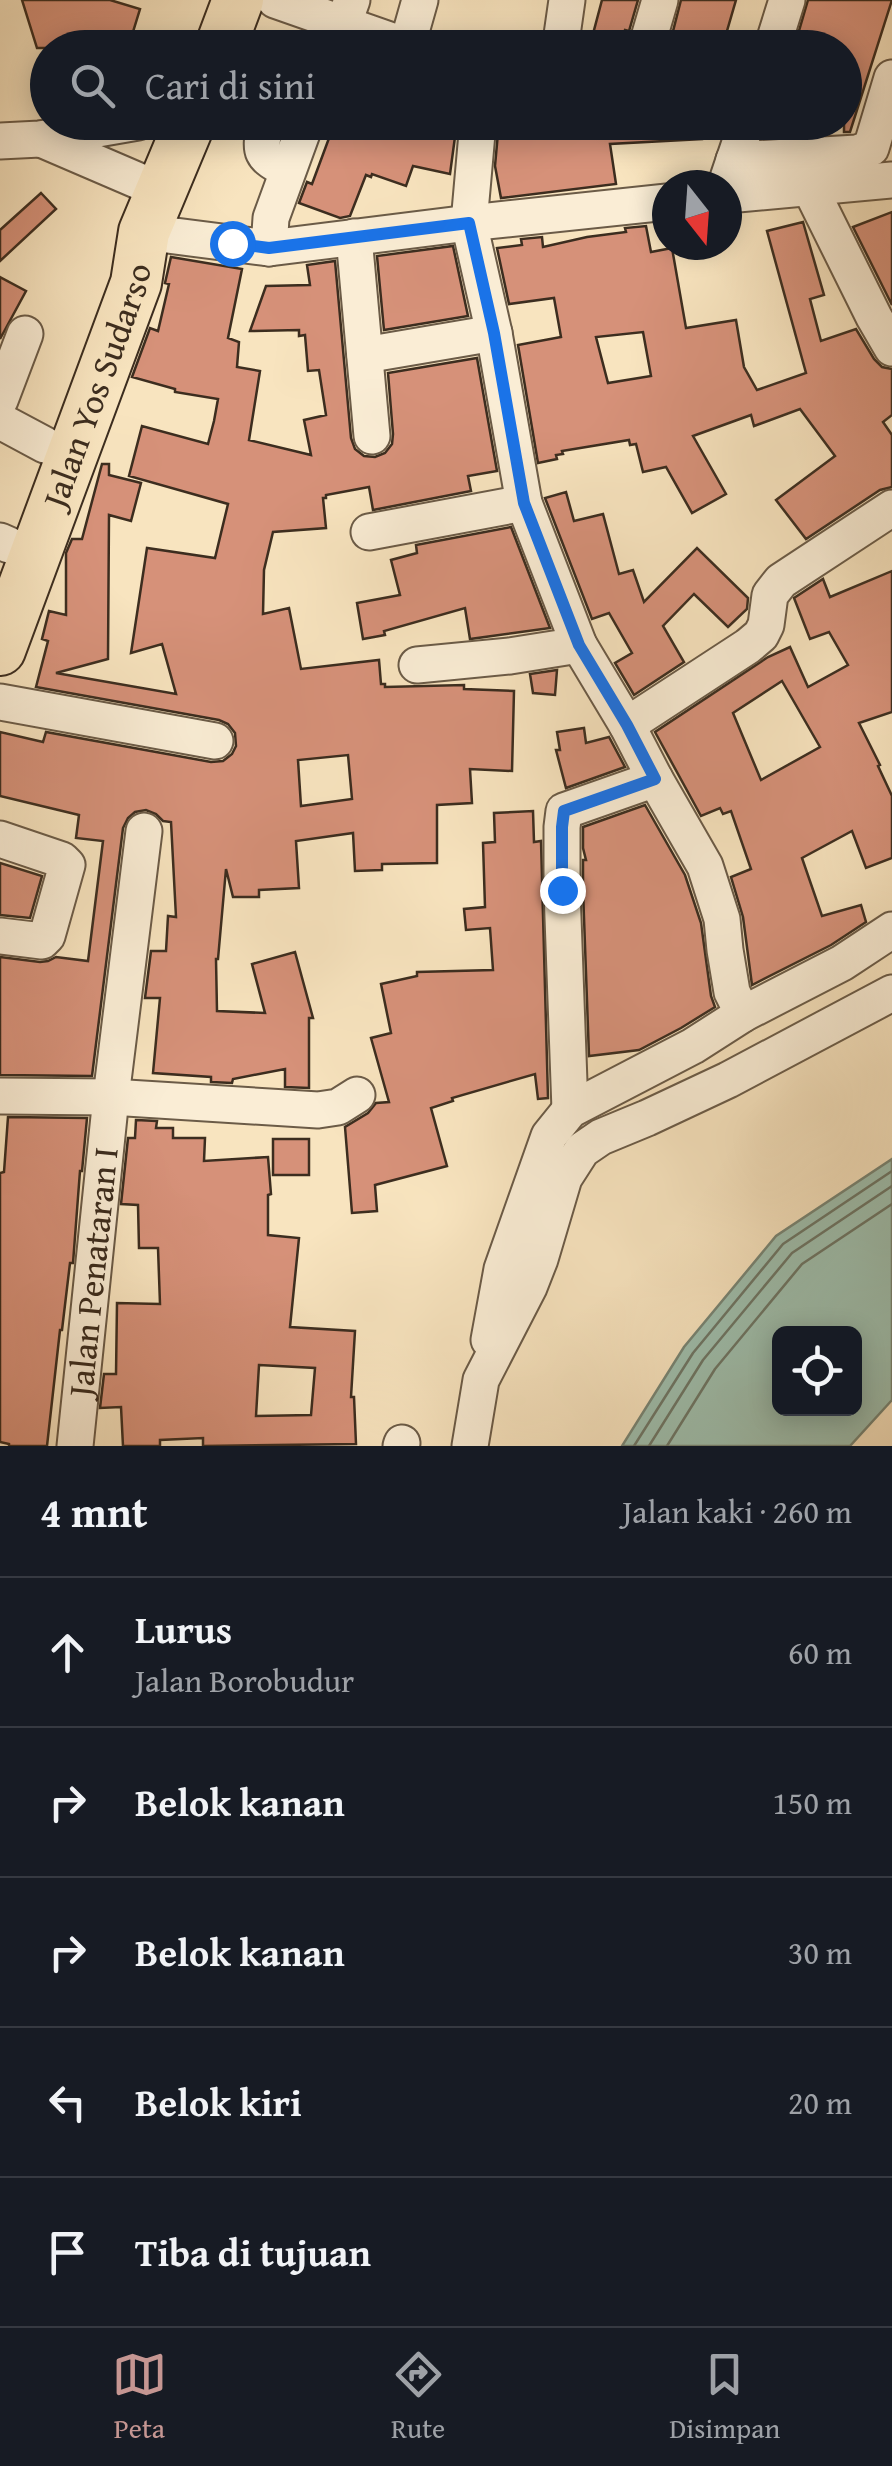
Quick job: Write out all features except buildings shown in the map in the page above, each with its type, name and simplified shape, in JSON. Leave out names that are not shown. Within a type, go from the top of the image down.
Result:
[{"type":"highway","points":[[227,30],[238,0]]},
{"type":"highway","name":"Jalan Yos Sudarso","points":[[0,650],[136,283],[153,211],[183,140]]},
{"type":"highway","name":"Jalan Yos Sudarso","points":[[3,552],[103,284],[153,211]]},
{"type":"street","points":[[274,0],[344,24]]},
{"type":"street","points":[[413,30],[420,0]]},
{"type":"street","points":[[567,0],[567,30]]},
{"type":"street","points":[[651,30],[660,0]]},
{"type":"street","points":[[778,30],[787,0]]},
{"type":"street","points":[[742,171],[871,148],[892,78]]},
{"type":"street","points":[[0,142],[30,140]]},
{"type":"street","points":[[42,140],[153,211],[269,248],[652,204]]},
{"type":"street","points":[[262,140],[264,156],[288,170]]},
{"type":"street","points":[[269,248],[272,218],[299,140]]},
{"type":"street","points":[[476,140],[469,223],[494,333],[524,503],[579,645],[706,866],[722,919],[732,992],[743,1014]]},
{"type":"street","points":[[731,170],[741,140]]},
{"type":"street","points":[[742,194],[892,180]]},
{"type":"street","points":[[810,188],[892,348]]},
{"type":"street","points":[[354,236],[372,436]]},
{"type":"street","points":[[365,356],[494,333]]},
{"type":"street","points":[[0,400],[25,334]]},
{"type":"street","points":[[0,421],[45,445]]},
{"type":"street","points":[[369,532],[524,503]]},
{"type":"street","points":[[627,725],[748,646],[766,625],[770,595],[780,581],[892,508]]},
{"type":"street","points":[[418,665],[579,645]]},
{"type":"street","points":[[0,702],[215,741]]},
{"type":"street","points":[[570,1110],[562,890],[564,811],[655,779]]},
{"type":"street","name":"Jalan Penataran I","points":[[75,1446],[111,1097],[144,831]]},
{"type":"street","points":[[0,839],[67,865],[47,936],[42,941],[0,936]]},
{"type":"street","points":[[470,1446],[502,1269],[549,1136],[570,1110],[842,963],[892,930]]},
{"type":"street","points":[[481,1380],[529,1287],[564,1178],[582,1150],[600,1136],[728,1080],[892,992]]},
{"type":"street","points":[[0,1096],[111,1097],[318,1110],[338,1107],[358,1096]]},
{"type":"water","points":[[892,1159],[892,1400],[850,1446],[622,1446],[684,1347],[776,1236]]},
{"type":"route","points":[[232,243],[269,248],[469,223],[494,333],[524,503],[579,645],[655,779],[564,811],[562,890]]}]
